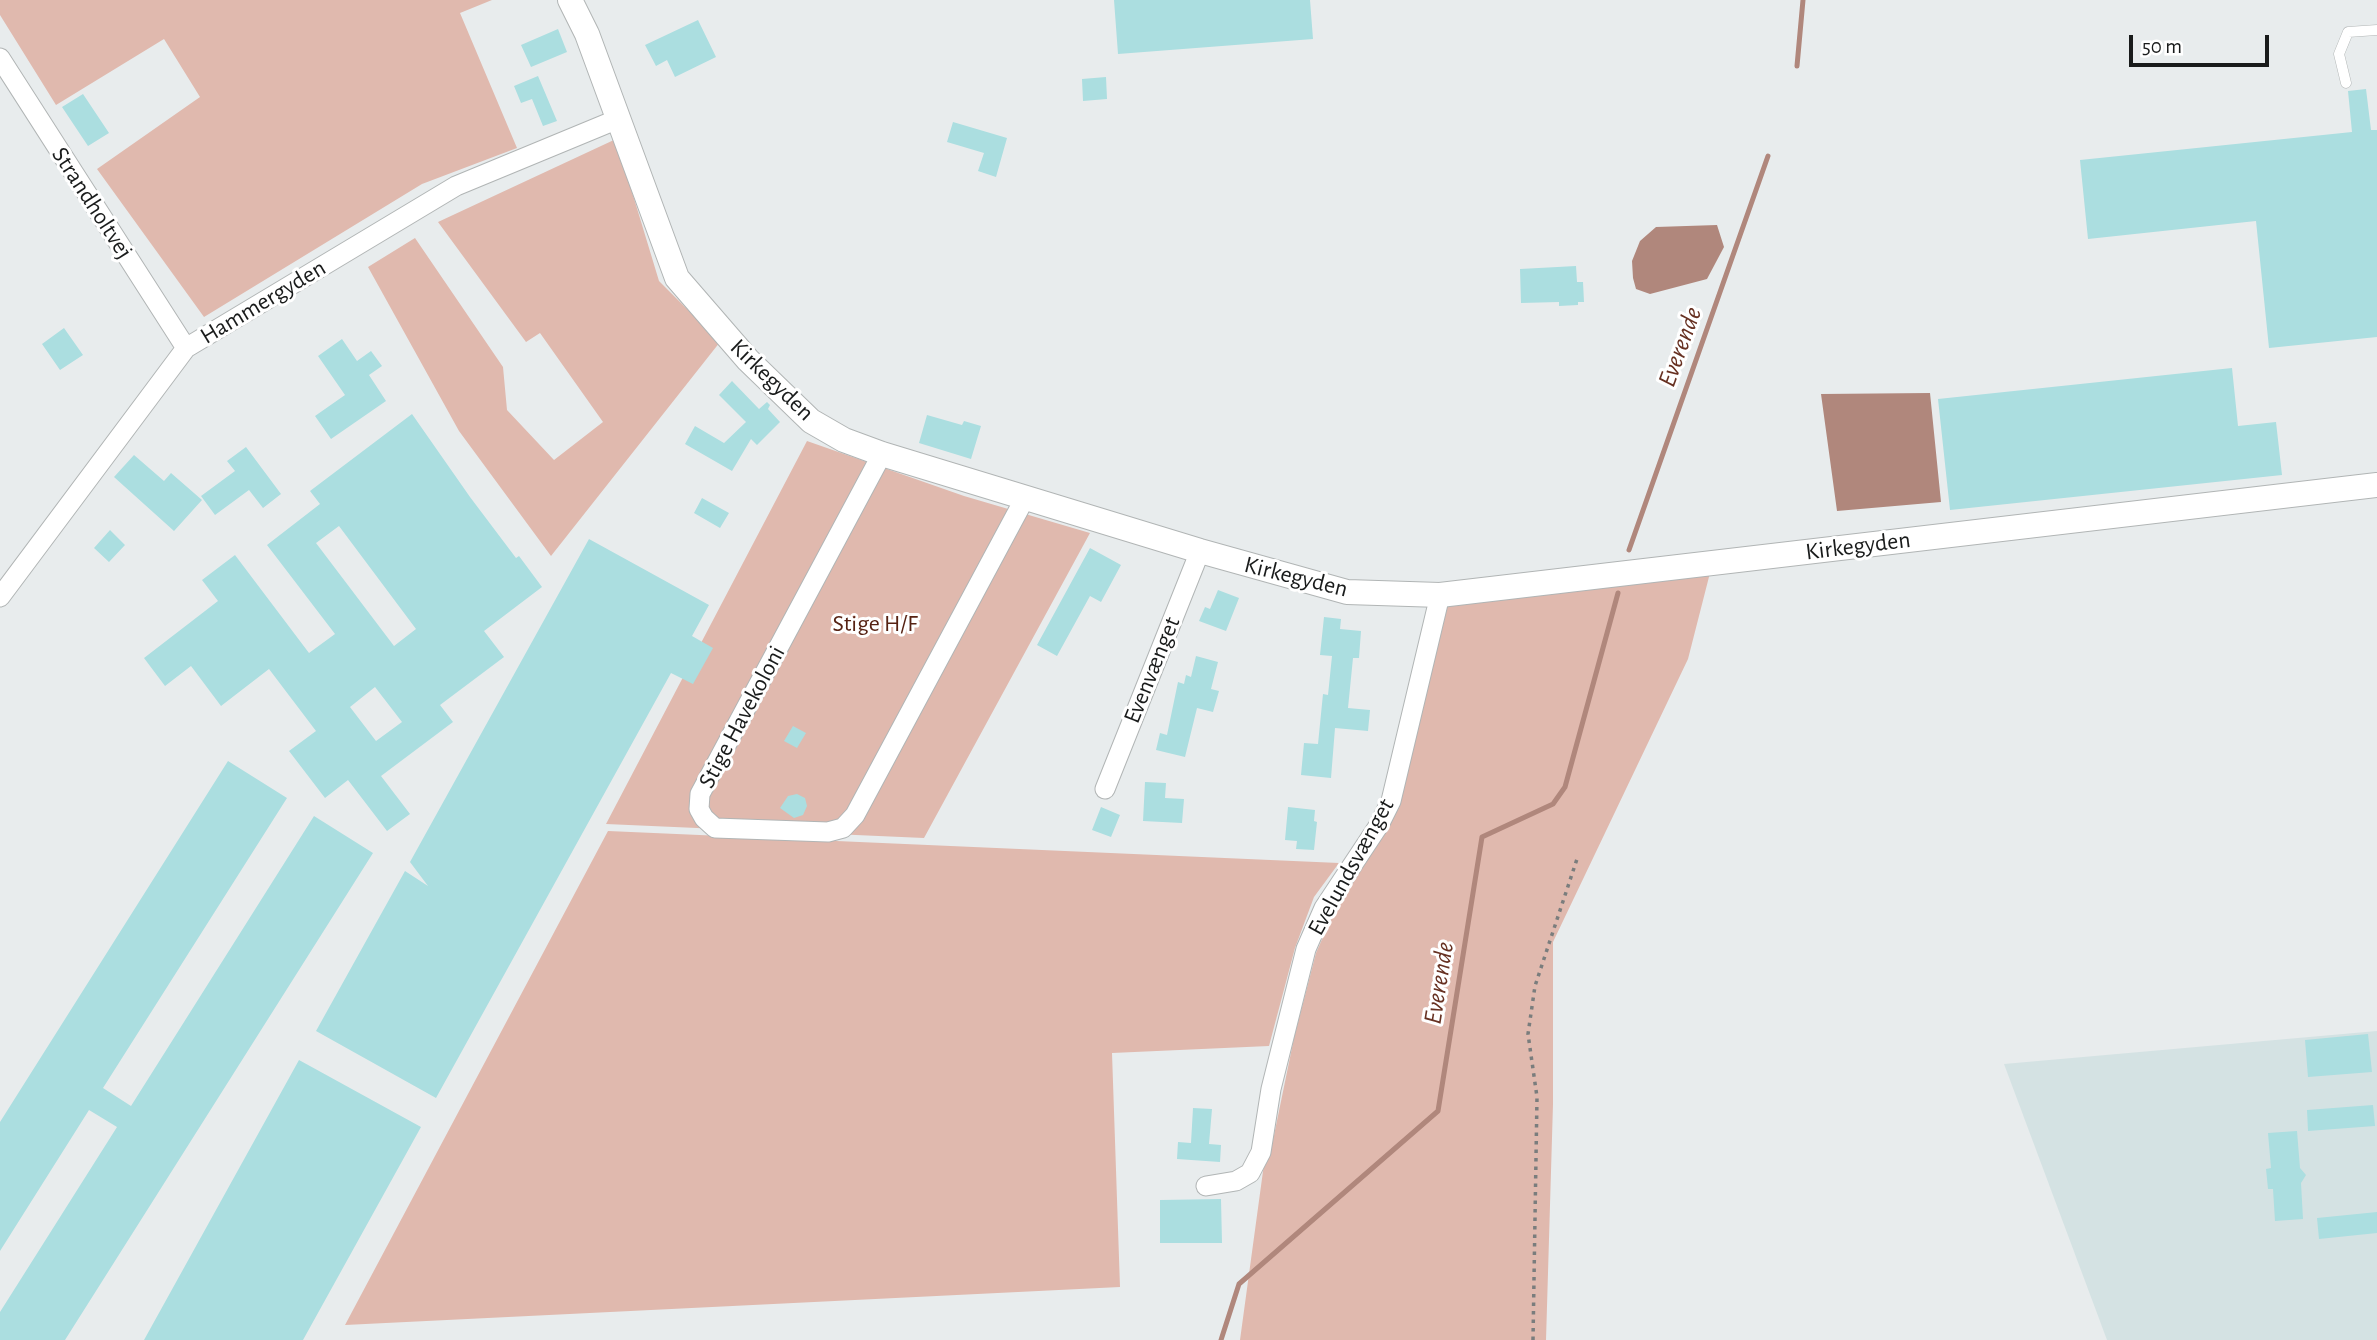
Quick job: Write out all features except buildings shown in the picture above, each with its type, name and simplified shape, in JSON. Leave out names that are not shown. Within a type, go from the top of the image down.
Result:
[{"type":"street","name":"Kirkegyden","points":[[570,0],[587,34],[677,278],[748,360],[811,421],[844,440],[882,454],[1200,551],[1347,592],[1440,595],[2377,485]]},
{"type":"street","name":"Strandholtvej","points":[[0,58],[186,348]]},
{"type":"street","name":"Hammergyden","points":[[0,597],[186,348],[456,186],[618,119]]},
{"type":"street","name":"Stige Havekoloni","points":[[882,454],[700,794],[699,808],[704,818],[715,828],[828,832],[843,828],[855,815],[1025,498]]},
{"type":"street","name":"Evenvænget","points":[[1105,789],[1200,551]]},
{"type":"street","name":"Evelundsvænget","points":[[1206,1186],[1236,1181],[1250,1173],[1261,1152],[1271,1089],[1306,949],[1324,908],[1379,825],[1391,801],[1440,595]]},
{"type":"lane","points":[[2346,83],[2339,54],[2348,32],[2377,30]]},
{"type":"path","points":[[1533,1340],[1537,1097],[1528,1034],[1535,986],[1577,859]]},
{"type":"shaded area","points":[[1717,225],[1724,247],[1707,279],[1650,294],[1636,289],[1632,261],[1640,241],[1656,227]]},
{"type":"shaded area","points":[[1930,393],[1941,502],[1837,511],[1821,394]]},
{"type":"shaded area","points":[[2377,1031],[2377,1340],[2107,1340],[2004,1064]]},
{"type":"green space","points":[[0,0],[492,0],[460,13],[517,148],[422,184],[204,317],[97,169],[200,97],[164,39],[56,105],[0,15]]},
{"type":"green space","points":[[616,139],[659,281],[720,342],[551,556],[459,431],[368,267],[415,238],[503,367],[507,410],[554,460],[603,422],[540,333],[526,342],[438,222]]},
{"type":"green space","name":"Stige H/F","points":[[807,441],[964,496],[1090,533],[924,838],[606,824]]},
{"type":"green space","points":[[1711,569],[1688,659],[1553,942],[1553,1104],[1546,1340],[1240,1340],[1264,1164],[1272,1145],[1294,1038],[1316,953],[1338,903],[1399,808],[1448,604]]},
{"type":"green space","points":[[608,831],[1339,863],[1314,897],[1295,948],[1269,1046],[1112,1053],[1120,1287],[345,1325]]},
{"type":"waterway","name":"Everende","points":[[1797,66],[1803,0]]},
{"type":"waterway","name":"Everende","points":[[1629,550],[1768,156]]},
{"type":"waterway","name":"Everende","points":[[1221,1340],[1239,1284],[1438,1111],[1482,837],[1553,804],[1565,787],[1618,593]]}]
